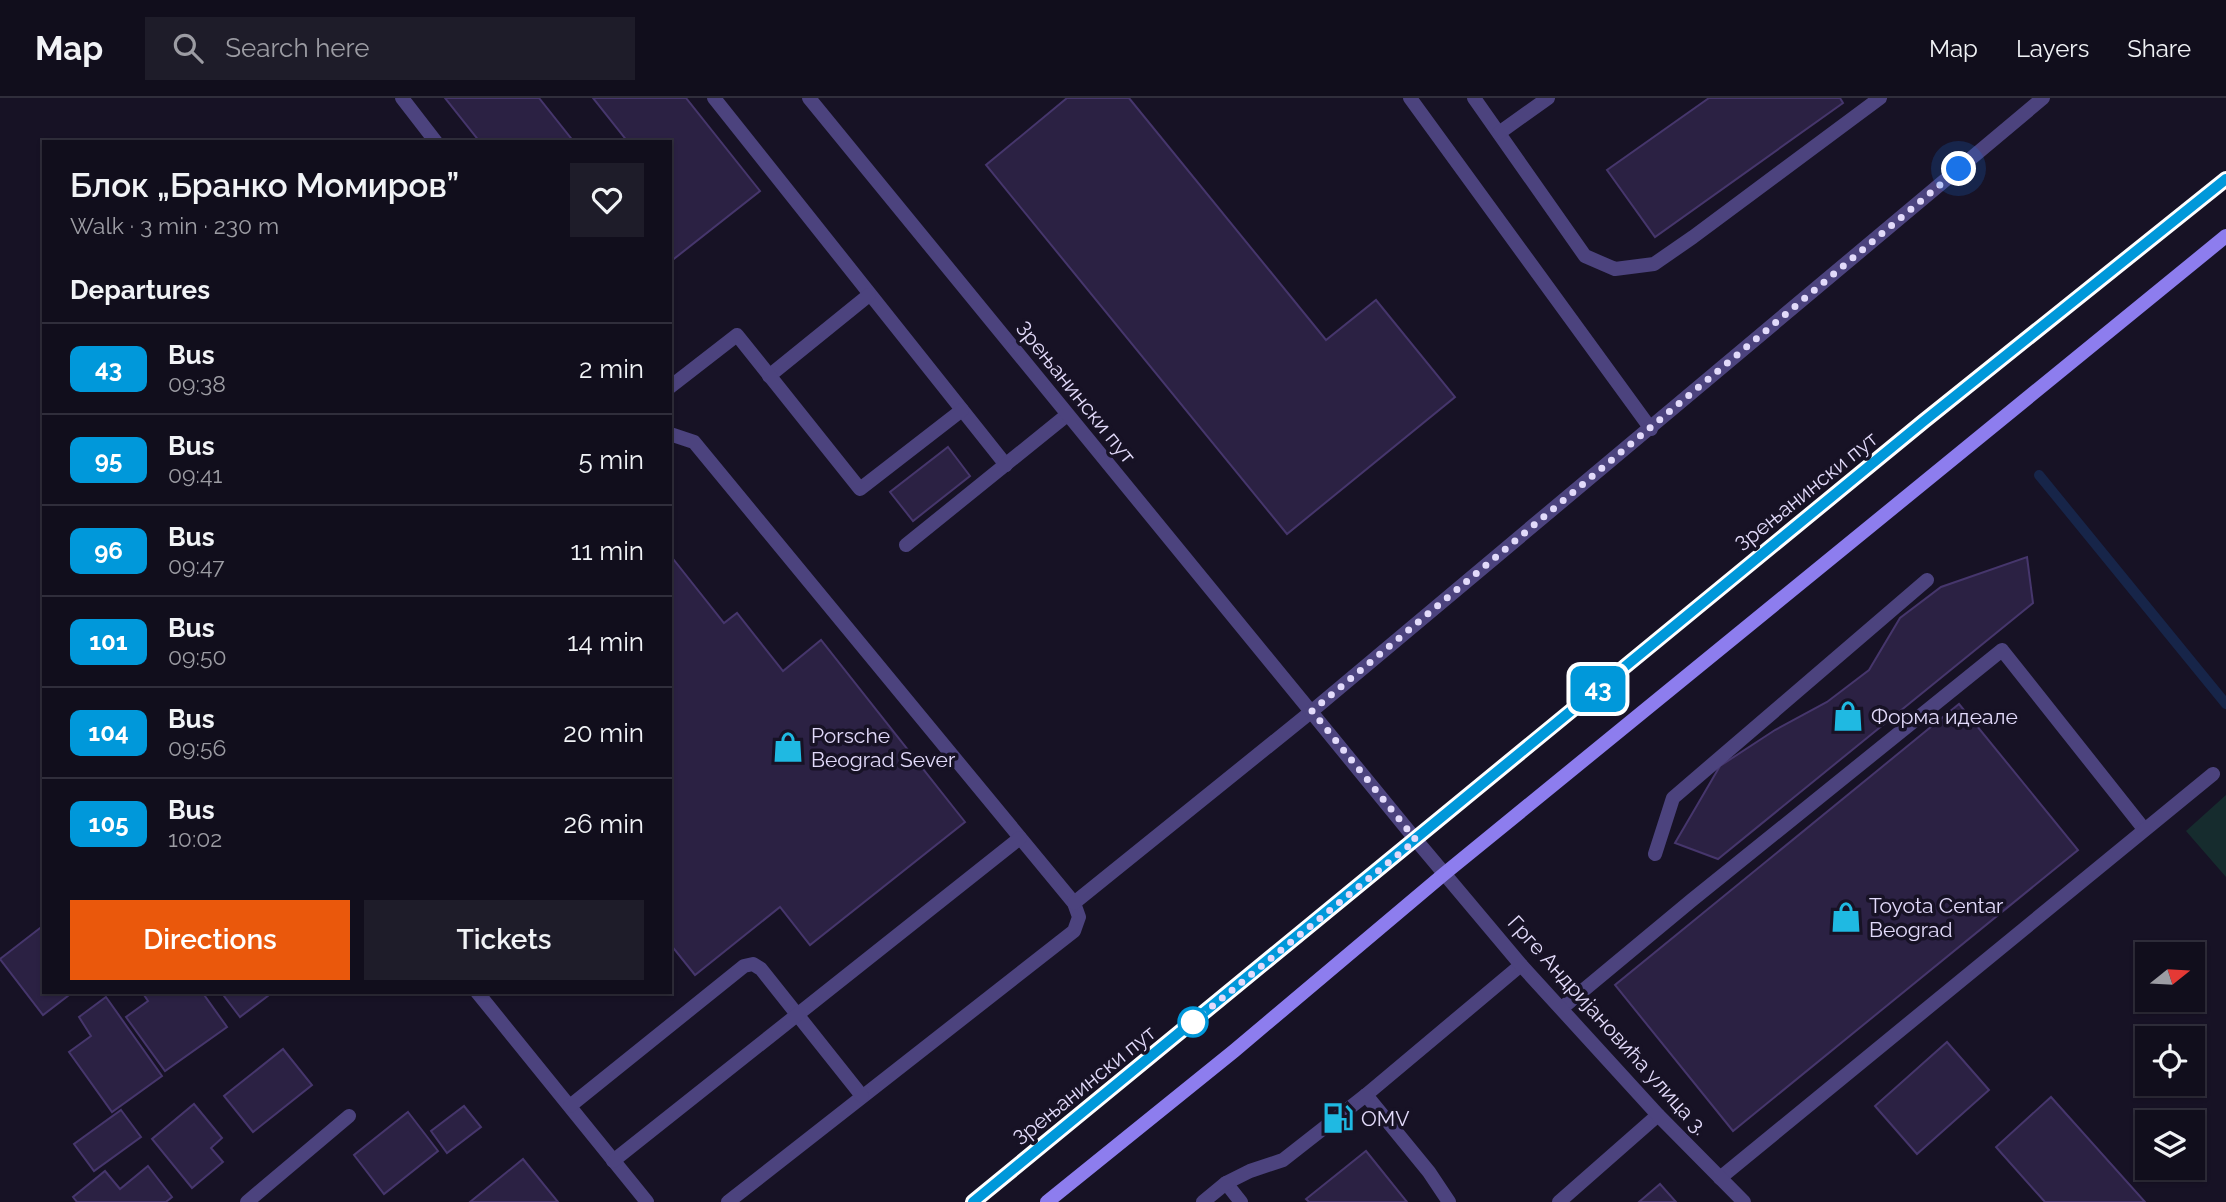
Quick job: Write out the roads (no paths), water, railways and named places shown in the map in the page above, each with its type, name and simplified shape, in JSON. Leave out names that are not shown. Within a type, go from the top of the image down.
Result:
[{"type":"main road","name":"Зрењанински пут","points":[[973,1202],[1924,421],[2226,179]]},
{"type":"main road","points":[[1047,1202],[1234,1051],[1444,874],[2226,236]]},
{"type":"street","points":[[402,98],[434,140]]},
{"type":"street","points":[[714,98],[1006,464]]},
{"type":"street","name":"Зрењанински пут","points":[[809,98],[1444,874]]},
{"type":"street","points":[[1410,98],[1651,429]]},
{"type":"street","points":[[1474,98],[1585,256],[1615,269],[1654,264],[1880,98]]},
{"type":"street","points":[[1499,133],[1548,98]]},
{"type":"street","points":[[1074,903],[1312,711],[2042,99]]},
{"type":"street","points":[[769,376],[869,295]]},
{"type":"street","points":[[672,385],[737,335],[860,489],[962,410]]},
{"type":"street","points":[[906,545],[1067,415]]},
{"type":"street","points":[[672,435],[694,442],[1074,903],[1079,917],[1074,931],[728,1202]]},
{"type":"street","points":[[1655,854],[1672,798],[1927,580]]},
{"type":"street","points":[[1562,1008],[2002,650],[2144,830]]},
{"type":"street","points":[[1720,1178],[2213,774]]},
{"type":"street","points":[[613,1161],[1020,838]]},
{"type":"street","name":"Грге Андријановића улица 3.","points":[[1444,874],[1521,965],[1658,1115],[1744,1202]]},
{"type":"street","points":[[570,1105],[744,966],[753,964],[761,969],[862,1096]]},
{"type":"street","points":[[1203,1202],[1226,1183],[1250,1171],[1283,1160],[1366,1095],[1521,965]]},
{"type":"street","points":[[479,994],[647,1202]]},
{"type":"street","points":[[1366,1095],[1429,1172],[1449,1202]]},
{"type":"street","points":[[1559,1202],[1658,1115]]},
{"type":"street","points":[[247,1202],[349,1116]]},
{"type":"street","points":[[1226,1183],[1241,1202]]},
{"type":"waterway","points":[[2039,475],[2226,704]]},
{"type":"place","name":"Форма идеале","points":[[1848,716]]},
{"type":"place","name":"Porsche Beograd Sever","points":[[788,747]]},
{"type":"place","name":"Toyota Centar Beograd","points":[[1846,917]]},
{"type":"place","name":"OMV","points":[[1338,1118]]}]
